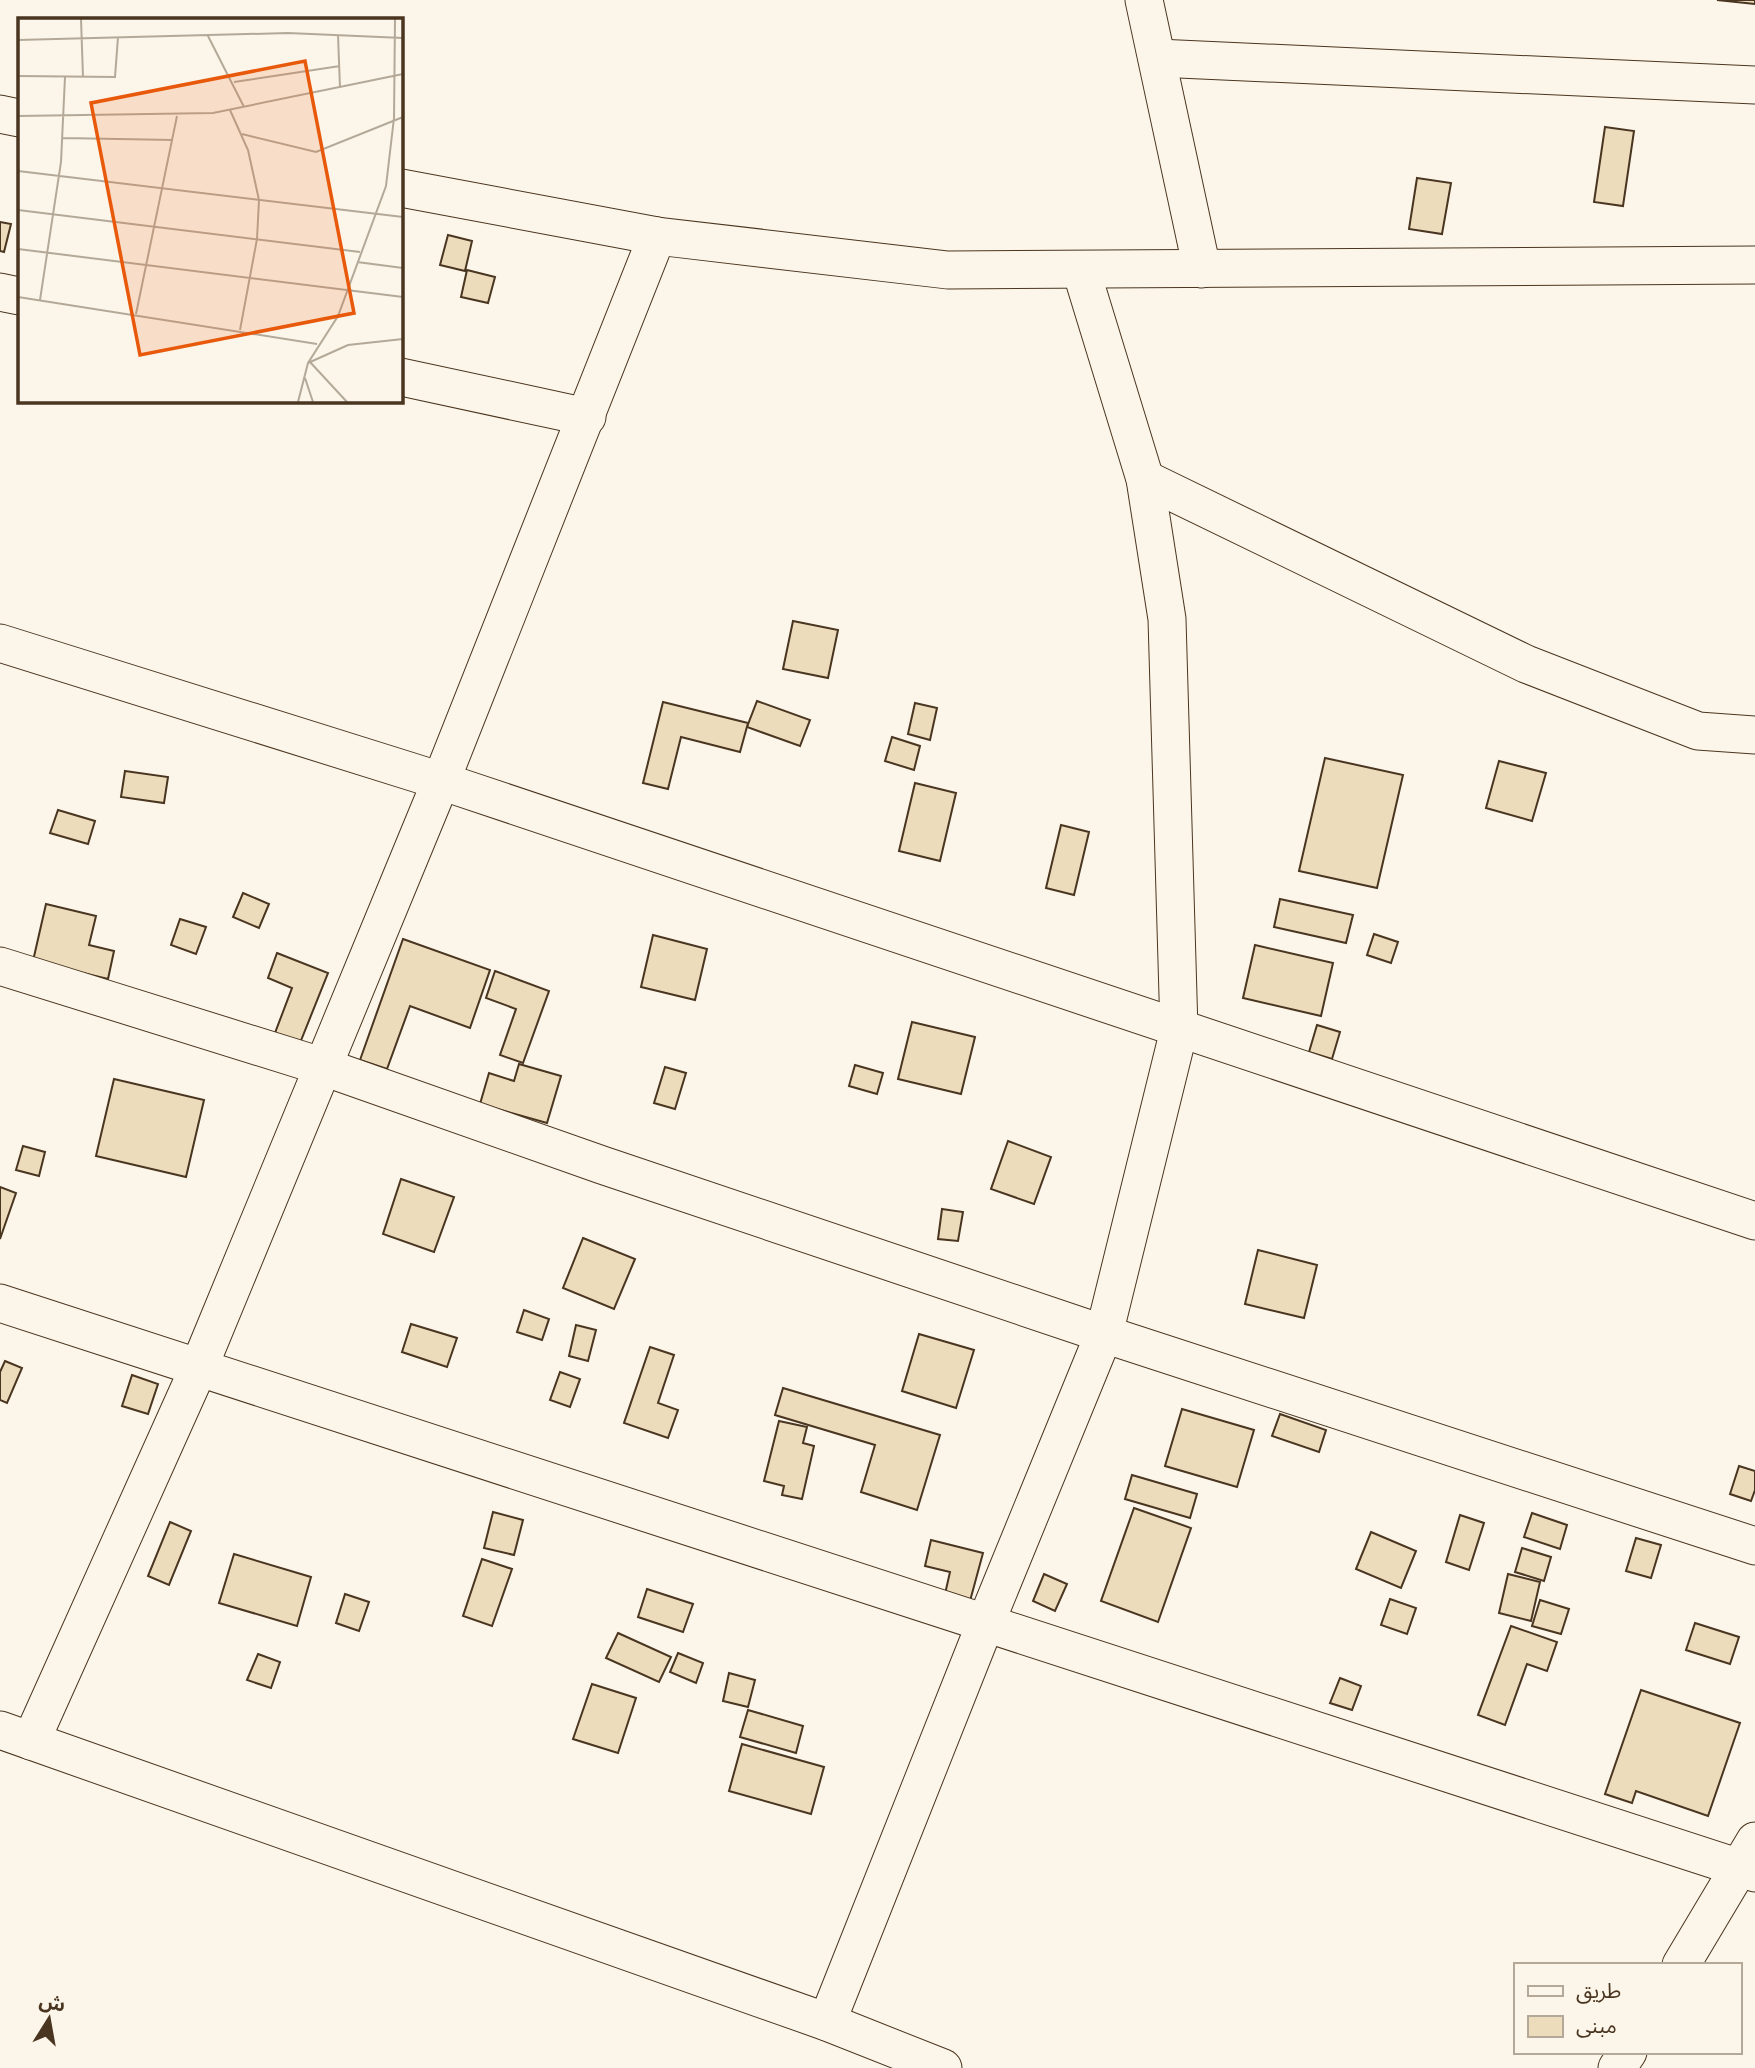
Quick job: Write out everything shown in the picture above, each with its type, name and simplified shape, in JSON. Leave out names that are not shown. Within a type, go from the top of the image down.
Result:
[{"type":"street","points":[[1144,0],[1202,268]]},
{"type":"street","points":[[1157,58],[1755,85]]},
{"type":"street","points":[[0,114],[18,118]]},
{"type":"street","points":[[402,188],[657,236],[948,270],[1755,265]]},
{"type":"street","points":[[657,236],[441,782],[200,1367],[15,1736],[827,2022],[943,2068]]},
{"type":"street","points":[[827,2022],[1104,1334],[1179,1030],[1167,619],[1145,479],[1081,270]]},
{"type":"street","points":[[0,292],[18,296]]},
{"type":"street","points":[[402,377],[587,417]]},
{"type":"street","points":[[1145,479],[1525,664],[1698,732],[1755,735]]},
{"type":"street","points":[[0,643],[441,782],[891,930],[1179,1030],[1755,1221]]},
{"type":"street","points":[[0,966],[324,1067],[602,1165],[1104,1334],[1755,1546]]},
{"type":"street","points":[[0,1303],[986,1622],[1750,1861],[1682,1963]]},
{"type":"building","points":[[1717,0],[1755,0],[1755,4]]},
{"type":"building","points":[[1605,127],[1634,131],[1623,206],[1594,202]]},
{"type":"building","points":[[1417,178],[1451,183],[1442,234],[1409,229]]},
{"type":"building","points":[[0,222],[11,224],[4,252],[0,251]]},
{"type":"building","points":[[448,235],[472,241],[465,271],[440,265]]},
{"type":"building","points":[[467,270],[495,277],[488,303],[461,297]]},
{"type":"building","points":[[793,621],[838,630],[828,678],[783,669]]},
{"type":"building","points":[[757,701],[810,720],[800,746],[747,727]]},
{"type":"building","points":[[663,702],[748,723],[740,752],[681,737],[668,789],[643,783]]},
{"type":"building","points":[[915,703],[937,708],[930,740],[908,734]]},
{"type":"building","points":[[892,737],[920,746],[914,770],[885,761]]},
{"type":"building","points":[[1325,758],[1403,775],[1377,888],[1299,871]]},
{"type":"building","points":[[1499,761],[1546,773],[1532,821],[1486,808]]},
{"type":"building","points":[[125,771],[168,777],[164,803],[121,797]]},
{"type":"building","points":[[915,783],[956,793],[940,861],[899,851]]},
{"type":"building","points":[[58,810],[95,821],[88,844],[50,833]]},
{"type":"building","points":[[1061,825],[1089,832],[1074,895],[1046,888]]},
{"type":"building","points":[[243,893],[269,904],[259,928],[233,917]]},
{"type":"building","points":[[1280,899],[1353,915],[1346,943],[1274,927]]},
{"type":"building","points":[[46,904],[96,916],[89,945],[114,951],[108,979],[33,961]]},
{"type":"building","points":[[180,919],[206,927],[196,954],[171,945]]},
{"type":"building","points":[[1374,934],[1398,942],[1391,963],[1367,955]]},
{"type":"building","points":[[653,935],[707,949],[695,1000],[641,987]]},
{"type":"building","points":[[403,939],[490,970],[470,1028],[410,1006],[387,1069],[360,1060]]},
{"type":"building","points":[[1255,945],[1333,963],[1321,1016],[1243,998]]},
{"type":"building","points":[[277,953],[328,973],[300,1043],[275,1033],[292,988],[268,978]]},
{"type":"building","points":[[495,971],[549,991],[523,1063],[500,1055],[516,1009],[486,998]]},
{"type":"building","points":[[912,1022],[975,1037],[961,1094],[898,1079]]},
{"type":"building","points":[[1317,1025],[1340,1032],[1332,1059],[1309,1052]]},
{"type":"building","points":[[519,1064],[561,1076],[547,1123],[480,1104],[489,1073],[514,1081]]},
{"type":"building","points":[[855,1065],[883,1073],[877,1094],[849,1086]]},
{"type":"building","points":[[665,1067],[686,1073],[675,1109],[654,1103]]},
{"type":"building","points":[[114,1079],[204,1100],[186,1177],[96,1156]]},
{"type":"building","points":[[1008,1141],[1051,1157],[1034,1204],[991,1189]]},
{"type":"building","points":[[23,1146],[45,1152],[39,1176],[16,1170]]},
{"type":"building","points":[[401,1179],[454,1197],[434,1252],[383,1234]]},
{"type":"building","points":[[0,1187],[16,1193],[0,1239]]},
{"type":"building","points":[[942,1209],[963,1212],[958,1241],[938,1239]]},
{"type":"building","points":[[583,1238],[635,1259],[614,1309],[563,1288]]},
{"type":"building","points":[[1258,1250],[1317,1265],[1304,1318],[1245,1304]]},
{"type":"building","points":[[524,1310],[549,1319],[542,1340],[517,1332]]},
{"type":"building","points":[[411,1324],[457,1338],[447,1367],[402,1352]]},
{"type":"building","points":[[576,1325],[596,1330],[588,1361],[569,1356]]},
{"type":"building","points":[[919,1334],[974,1350],[956,1408],[902,1391]]},
{"type":"building","points":[[650,1347],[674,1355],[658,1403],[678,1410],[668,1438],[624,1423]]},
{"type":"building","points":[[5,1361],[22,1368],[7,1403],[0,1400],[0,1372]]},
{"type":"building","points":[[560,1372],[580,1379],[570,1407],[550,1400]]},
{"type":"building","points":[[132,1375],[158,1384],[148,1414],[122,1406]]},
{"type":"building","points":[[783,1388],[940,1435],[917,1510],[861,1492],[875,1445],[775,1415]]},
{"type":"building","points":[[1182,1409],[1254,1430],[1237,1487],[1165,1466]]},
{"type":"building","points":[[1280,1414],[1326,1430],[1319,1452],[1272,1436]]},
{"type":"building","points":[[779,1421],[807,1427],[803,1443],[814,1446],[802,1499],[782,1495],[784,1486],[764,1481]]},
{"type":"building","points":[[1739,1466],[1755,1471],[1755,1490],[1751,1501],[1730,1494]]},
{"type":"building","points":[[1132,1475],[1197,1494],[1190,1518],[1125,1499]]},
{"type":"building","points":[[1134,1508],[1191,1528],[1158,1622],[1101,1601]]},
{"type":"building","points":[[493,1512],[523,1520],[514,1555],[484,1548]]},
{"type":"building","points":[[1532,1513],[1567,1525],[1560,1549],[1524,1537]]},
{"type":"building","points":[[1460,1515],[1484,1523],[1469,1570],[1446,1562]]},
{"type":"building","points":[[170,1522],[191,1531],[169,1585],[148,1576]]},
{"type":"building","points":[[1371,1532],[1416,1551],[1401,1588],[1356,1569]]},
{"type":"building","points":[[1636,1538],[1661,1545],[1651,1578],[1626,1571]]},
{"type":"building","points":[[931,1540],[983,1553],[970,1601],[945,1594],[950,1572],[925,1566]]},
{"type":"building","points":[[1522,1548],[1551,1557],[1544,1581],[1515,1572]]},
{"type":"building","points":[[234,1554],[311,1577],[297,1626],[219,1603]]},
{"type":"building","points":[[482,1559],[512,1569],[492,1626],[463,1616]]},
{"type":"building","points":[[1044,1574],[1067,1584],[1055,1611],[1033,1601]]},
{"type":"building","points":[[1508,1574],[1540,1582],[1531,1621],[1499,1613]]},
{"type":"building","points":[[647,1589],[693,1604],[683,1632],[638,1617]]},
{"type":"building","points":[[345,1594],[369,1602],[359,1631],[336,1623]]},
{"type":"building","points":[[1390,1599],[1416,1608],[1407,1634],[1381,1625]]},
{"type":"building","points":[[1540,1600],[1569,1609],[1561,1634],[1532,1626]]},
{"type":"building","points":[[1695,1623],[1739,1637],[1730,1664],[1686,1650]]},
{"type":"building","points":[[1511,1626],[1557,1642],[1547,1671],[1527,1664],[1505,1725],[1478,1715]]},
{"type":"building","points":[[618,1633],[671,1657],[659,1682],[606,1658]]},
{"type":"building","points":[[678,1653],[703,1663],[696,1683],[670,1672]]},
{"type":"building","points":[[258,1654],[280,1662],[271,1688],[247,1680]]},
{"type":"building","points":[[729,1673],[755,1680],[748,1707],[723,1701]]},
{"type":"building","points":[[1340,1678],[1361,1686],[1352,1710],[1330,1703]]},
{"type":"building","points":[[592,1684],[636,1698],[618,1753],[573,1739]]},
{"type":"building","points":[[1641,1690],[1740,1723],[1708,1816],[1636,1791],[1632,1803],[1605,1794]]},
{"type":"building","points":[[748,1710],[803,1726],[796,1753],[740,1737]]},
{"type":"building","points":[[742,1744],[824,1767],[811,1814],[729,1791]]}]
